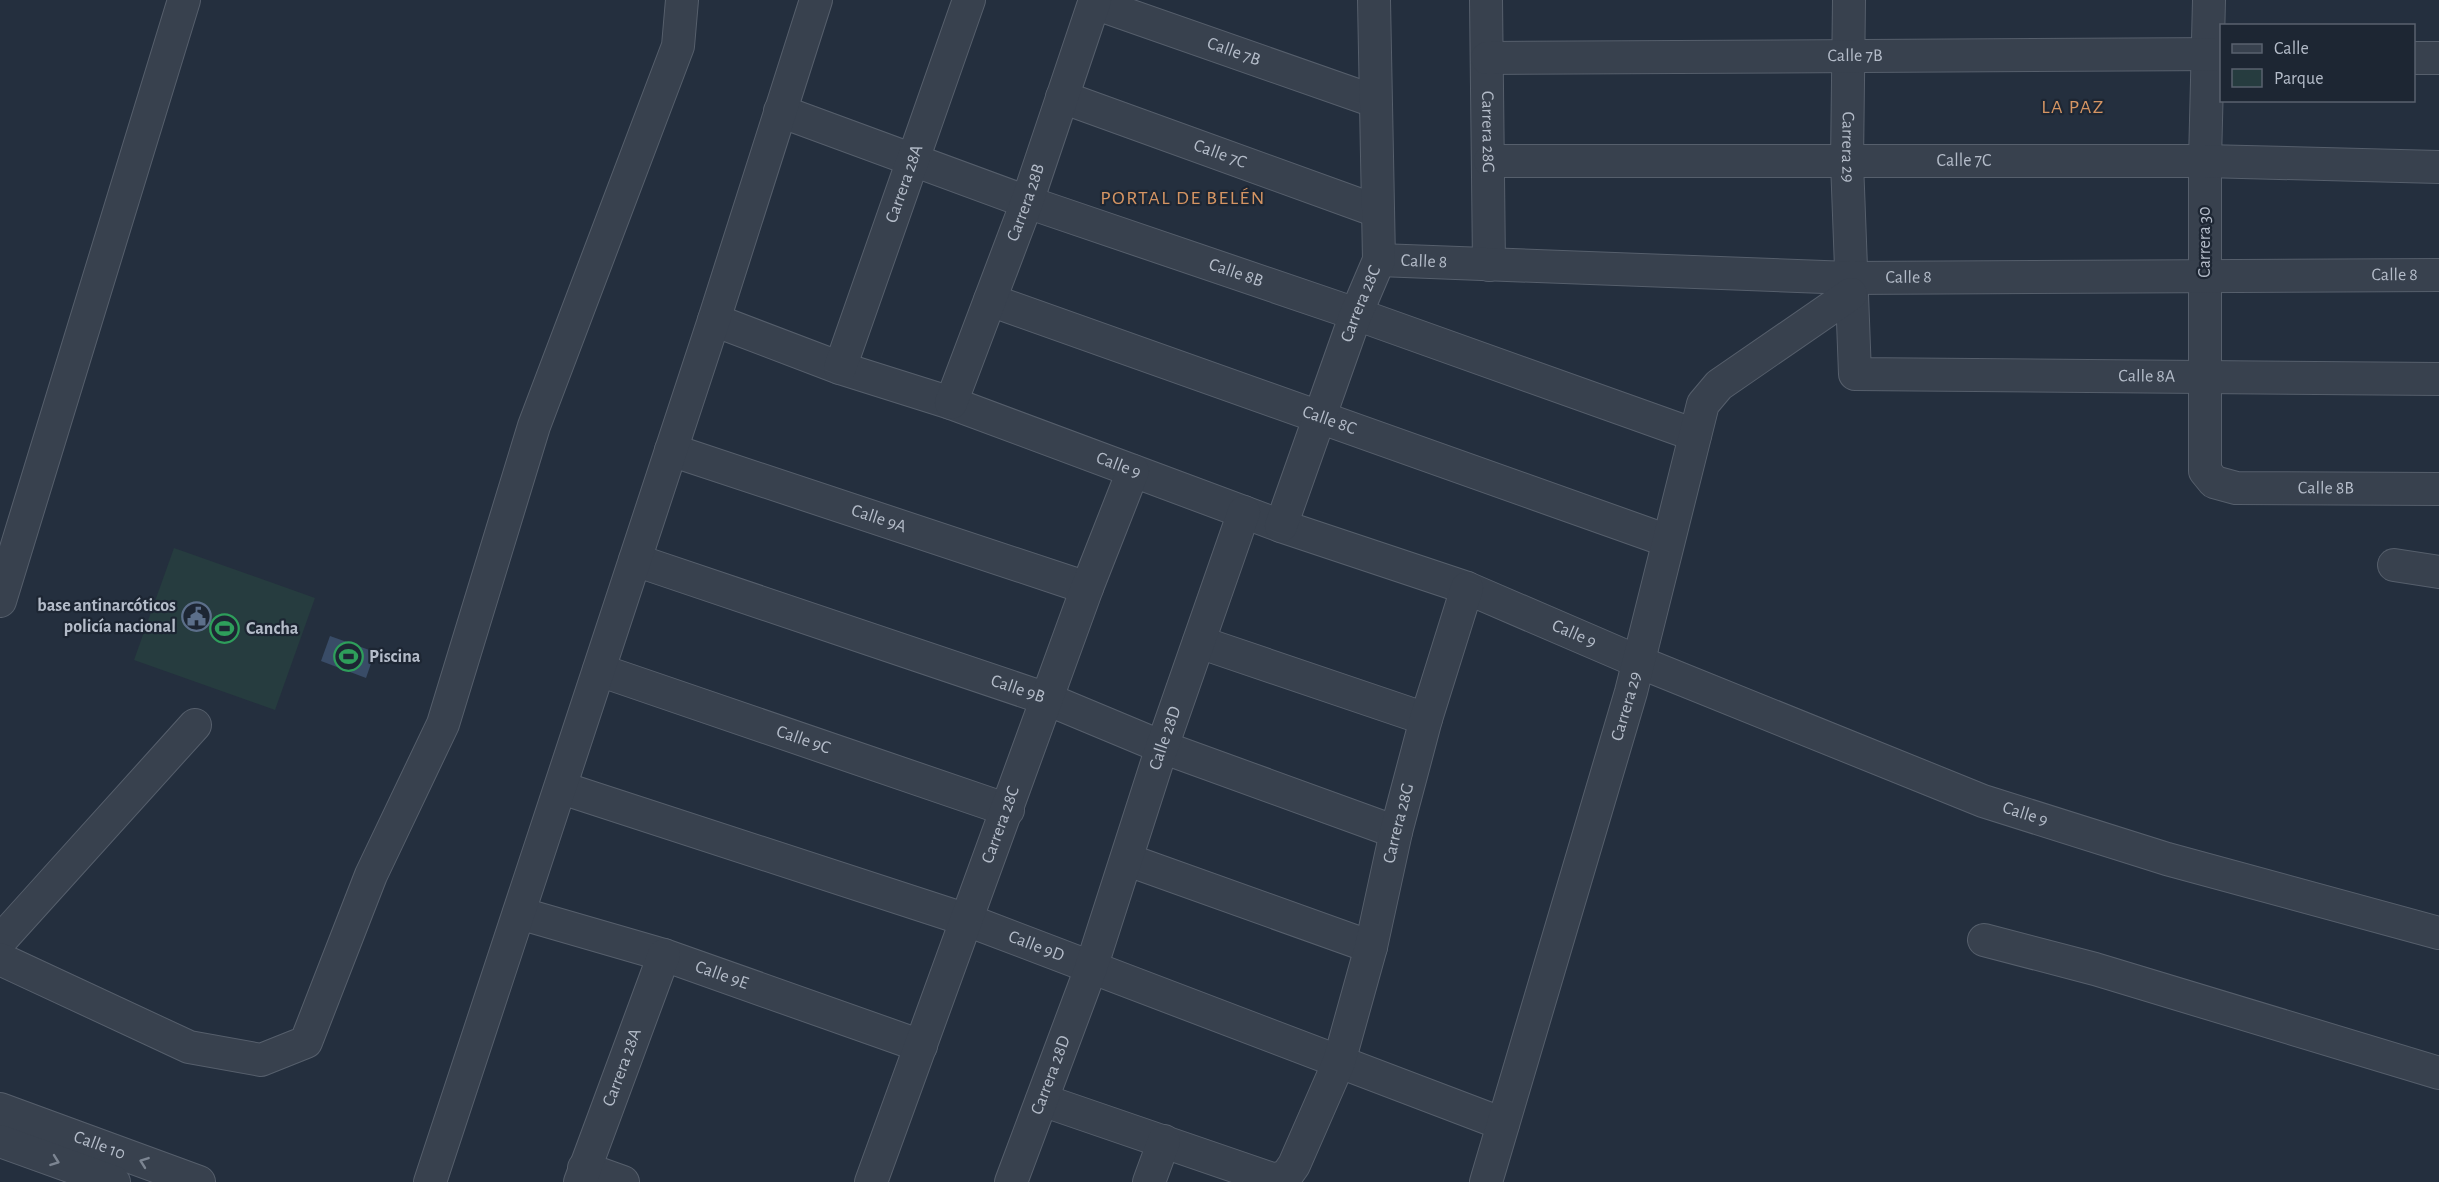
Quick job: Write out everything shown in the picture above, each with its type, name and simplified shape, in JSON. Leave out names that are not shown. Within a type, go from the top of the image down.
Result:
[{"type":"street","points":[[0,601],[184,0]]},
{"type":"street","points":[[0,959],[189,1047],[261,1060],[306,1042],[371,875],[443,724],[534,426],[678,46],[682,0]]},
{"type":"street","points":[[430,1182],[562,788],[816,0]]},
{"type":"street","name":"Carrera 28A","points":[[840,368],[969,0]]},
{"type":"street","name":"Carrera 28C","points":[[1281,526],[1356,314],[1379,260],[1374,101],[1374,0]]},
{"type":"street","name":"Carrera 28G","points":[[1486,0],[1490,161],[1489,265]]},
{"type":"street","name":"Carrera 29","points":[[1849,0],[1847,162],[1855,374]]},
{"type":"street","name":"Carrera 30","points":[[2209,0],[2215,54],[2205,161],[2207,379],[2205,471],[2214,482]]},
{"type":"street","name":"Calle 7B","points":[[1095,1],[1374,101]]},
{"type":"street","name":"Carrera 28B","points":[[951,403],[1027,202],[1095,1]]},
{"type":"street","name":"Calle 7B","points":[[1487,58],[2215,54]]},
{"type":"street","points":[[2415,58],[2439,58]]},
{"type":"street","name":"Calle 7C","points":[[1062,97],[1377,211]]},
{"type":"street","name":"Calle 8B","points":[[780,111],[1027,202],[1356,314],[1695,435]]},
{"type":"street","name":"Calle 7C","points":[[1490,161],[2205,161],[2439,167]]},
{"type":"street","name":"Calle 8","points":[[1379,260],[1850,286],[2205,275],[2439,275]]},
{"type":"street","name":"Carrera 29","points":[[1485,1182],[1639,662],[1703,404],[1719,385],[1850,286]]},
{"type":"street","name":"Calle 8C","points":[[990,300],[1668,541]]},
{"type":"street","name":"Calle 9","points":[[714,320],[840,368],[951,403],[1281,526],[1467,588],[1639,662],[1983,801],[2167,859],[2439,933]]},
{"type":"street","name":"Calle 8A","points":[[1855,374],[2207,379],[2439,379]]},
{"type":"street","name":"Calle 9A","points":[[671,450],[1087,588]]},
{"type":"street","name":"Carrera 28C","points":[[871,1182],[1087,588],[1133,471]]},
{"type":"street","name":"Calle 8B","points":[[2214,482],[2236,489],[2439,489]]},
{"type":"street","name":"Calle 28D","points":[[1091,968],[1128,860],[1162,747],[1244,512]]},
{"type":"street","name":"Calle 9B","points":[[635,560],[1047,699],[1162,747],[1396,832]]},
{"type":"street","points":[[2394,565],[2439,572]]},
{"type":"street","name":"Carrera 28G","points":[[1164,1141],[1275,1180],[1287,1175],[1294,1165],[1339,1062],[1371,947],[1396,832],[1426,719],[1467,588]]},
{"type":"street","points":[[1199,642],[1426,719]]},
{"type":"street","name":"Calle 9C","points":[[599,670],[1008,810]]},
{"type":"street","points":[[0,941],[195,725]]},
{"type":"street","name":"Calle 9D","points":[[562,788],[967,920],[1503,1124]]},
{"type":"street","points":[[1128,860],[1371,947]]},
{"type":"street","name":"Calle 9E","points":[[519,913],[664,955],[921,1046]]},
{"type":"street","points":[[1984,940],[2095,969],[2439,1073]]},
{"type":"street","name":"Carrera 28A","points":[[582,1175],[664,955]]},
{"type":"street","name":"Carrera 28D","points":[[1011,1182],[1091,968]]},
{"type":"street","points":[[1042,1100],[1164,1141],[1149,1182]]},
{"type":"street","name":"Calle 10","points":[[0,1109],[199,1182]]},
{"type":"street","name":"Calle 10","points":[[0,1141],[114,1182]]},
{"type":"street","points":[[582,1175],[624,1182]]},
{"type":"green space","name":"Cancha","points":[[174,548],[315,598],[275,710],[134,660]]},
{"type":"water","name":"Piscina","points":[[330,636],[375,652],[366,678],[321,661]]},
{"type":"place","name":"base antinarcóticos policía nacional","points":[[197,616]]},
{"type":"place","name":"Cancha","points":[[225,629]]},
{"type":"place","name":"Piscina","points":[[348,657]]},
{"type":"district","name":"LA PAZ","points":[[2073,107]]},
{"type":"district","name":"PORTAL DE BELÉN","points":[[1183,198]]}]
